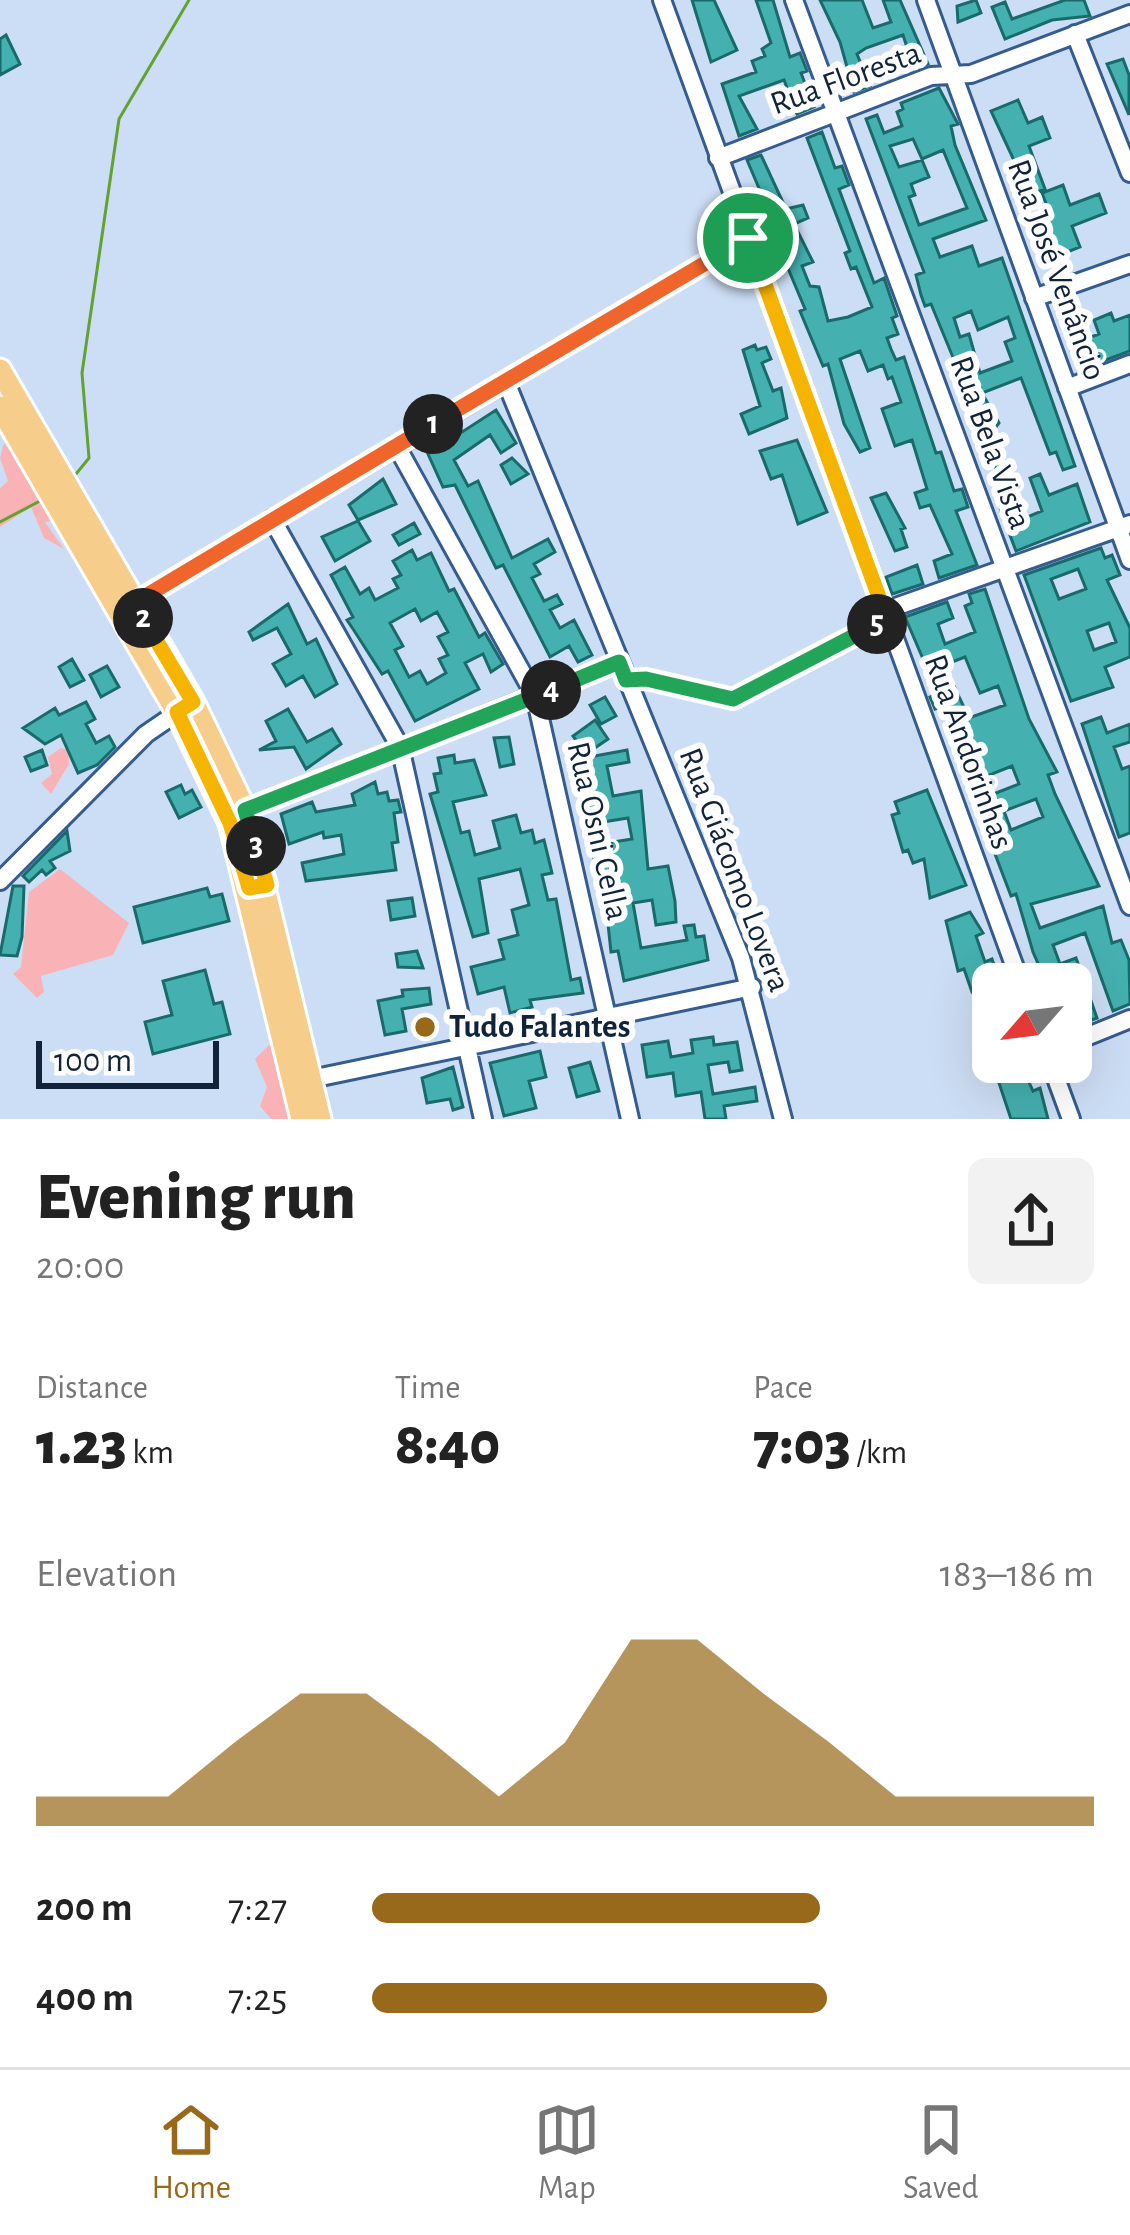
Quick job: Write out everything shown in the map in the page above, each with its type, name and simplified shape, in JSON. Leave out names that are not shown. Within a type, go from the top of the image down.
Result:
[{"type":"main road","points":[[0,370],[134,603],[185,707],[258,887],[320,1119]]},
{"type":"main road","points":[[0,407],[245,810],[302,1119]]},
{"type":"street","name":"Rua Andorinhas","points":[[662,0],[1013,963]]},
{"type":"street","name":"Rua Bela Vista","points":[[794,0],[1130,906]]},
{"type":"street","name":"Rua José Venâncio","points":[[926,0],[1067,388],[1124,526],[1130,560]]},
{"type":"street","name":"Rua Floresta","points":[[718,158],[931,76],[971,74],[1130,14]]},
{"type":"street","points":[[1075,34],[1130,173]]},
{"type":"street","points":[[134,603],[748,238]]},
{"type":"street","points":[[1034,298],[1130,264]]},
{"type":"street","points":[[1067,388],[1130,364]]},
{"type":"street","name":"Rua Giácomo Lovera","points":[[506,382],[752,987],[783,1119]]},
{"type":"street","name":"Rua Osni Cella","points":[[396,446],[535,696],[630,1119]]},
{"type":"street","points":[[272,519],[400,747],[483,1119]]},
{"type":"street","points":[[245,810],[535,696],[622,671],[733,699],[885,615],[1124,526]]},
{"type":"street","points":[[0,880],[98,780],[185,707]]},
{"type":"street","points":[[311,1079],[752,987]]},
{"type":"street","points":[[1092,1034],[1130,1019]]},
{"type":"street","points":[[1058,1083],[1071,1119]]},
{"type":"shaded area","points":[[4,443],[40,483],[55,521],[45,522],[64,549],[44,538],[31,507],[0,527],[0,488],[8,481],[0,458]]},
{"type":"shaded area","points":[[61,748],[68,750],[69,764],[51,794],[41,783],[52,774],[48,757]]},
{"type":"shaded area","points":[[60,869],[129,923],[113,955],[41,976],[44,992],[37,998],[13,974],[21,967],[29,892]]},
{"type":"shaded area","points":[[269,1045],[295,1119],[271,1119],[260,1106],[267,1087],[255,1059]]},
{"type":"building","points":[[692,0],[714,0],[737,50],[711,62]]},
{"type":"building","points":[[756,0],[773,0],[790,57],[800,53],[807,71],[801,73],[814,107],[797,114],[784,80],[739,96],[757,129],[739,136],[722,84],[756,72],[752,61],[765,56],[762,49],[771,43]]},
{"type":"building","points":[[820,0],[862,0],[873,28],[891,22],[883,0],[900,0],[928,64],[914,69],[903,35],[866,48],[857,54],[870,86],[854,92],[840,42]]},
{"type":"building","points":[[976,0],[981,13],[958,22],[957,6]]},
{"type":"building","points":[[1065,0],[1084,0],[1090,16],[1052,20],[1005,39],[992,7],[1005,2],[1012,19]]},
{"type":"building","points":[[6,35],[20,64],[0,75],[0,39]]},
{"type":"building","points":[[1123,59],[1129,75],[1129,115],[1107,64]]},
{"type":"building","points":[[939,88],[958,124],[951,126],[955,145],[986,220],[933,239],[940,257],[972,246],[979,266],[1002,258],[1075,466],[1063,470],[1056,452],[1050,454],[1021,378],[982,393],[999,423],[994,430],[1025,518],[1042,511],[1030,478],[1040,474],[1049,495],[1077,484],[1090,522],[1016,551],[1001,512],[997,492],[1002,490],[985,435],[931,304],[925,306],[916,275],[924,272],[866,119],[877,115],[884,133],[902,126],[897,112],[903,109],[901,103]],"holes":[[[913,139],[922,159],[943,150],[967,208],[919,225],[909,197],[915,195],[911,184],[929,177],[922,160],[899,167],[890,146]],[[971,311],[978,330],[1008,317],[1015,338],[1005,342],[1012,361],[980,373],[969,334],[960,337],[954,318]]]},
{"type":"building","points":[[1018,100],[1028,123],[1042,117],[1050,138],[1029,146],[1045,189],[1030,195],[991,111]]},
{"type":"building","points":[[822,132],[835,168],[842,166],[849,185],[839,189],[874,283],[884,278],[897,316],[892,318],[898,334],[887,338],[891,349],[896,360],[904,357],[936,453],[941,452],[954,491],[962,489],[968,507],[956,511],[977,565],[939,578],[934,561],[952,554],[930,505],[920,508],[915,493],[927,489],[912,440],[895,446],[882,409],[901,402],[892,377],[888,379],[883,365],[868,371],[860,351],[840,359],[870,448],[860,452],[844,424],[828,364],[823,366],[800,311],[805,309],[782,254],[786,252],[747,160],[761,155],[786,209],[803,205],[808,218],[794,224],[813,262],[802,266],[810,286],[819,287],[828,321],[848,317],[872,307],[856,267],[851,269],[845,253],[850,251],[807,138]]},
{"type":"building","points":[[1063,185],[1070,205],[1099,194],[1106,213],[1072,226],[1080,247],[1047,260],[1032,217],[1049,211],[1042,193]]},
{"type":"building","points":[[1111,313],[1114,321],[1130,315],[1130,351],[1082,369],[1072,344],[1099,334],[1094,320]]},
{"type":"building","points":[[755,345],[757,350],[766,347],[771,359],[762,363],[773,391],[781,388],[787,418],[749,434],[741,414],[760,406],[743,350]]},
{"type":"building","points":[[496,410],[516,443],[501,453],[490,435],[454,460],[468,486],[478,481],[512,558],[548,539],[555,552],[534,564],[540,574],[532,578],[544,601],[557,595],[562,604],[550,610],[560,628],[574,620],[592,655],[578,662],[569,646],[550,657],[503,565],[496,568],[455,485],[443,487],[428,454]]},
{"type":"building","points":[[797,440],[827,512],[798,524],[782,475],[771,479],[760,451]]},
{"type":"building","points":[[512,458],[528,474],[511,484],[501,465]]},
{"type":"building","points":[[383,479],[396,504],[358,520],[349,505]]},
{"type":"building","points":[[886,493],[905,528],[901,529],[907,547],[895,551],[871,498]]},
{"type":"building","points":[[358,521],[370,541],[335,561],[322,537]]},
{"type":"building","points":[[414,523],[420,534],[399,545],[393,535]]},
{"type":"building","points":[[1101,548],[1105,558],[1112,555],[1120,575],[1107,580],[1130,628],[1130,657],[1105,667],[1113,687],[1071,701],[1024,575]],"holes":[[[1078,569],[1086,589],[1059,599],[1051,579]],[[1109,623],[1116,642],[1094,650],[1087,631]]]},
{"type":"building","points":[[412,550],[417,560],[431,553],[449,591],[454,589],[479,637],[485,633],[503,664],[491,672],[483,654],[465,663],[479,689],[415,721],[388,671],[382,674],[347,620],[353,617],[331,575],[345,567],[360,594],[369,588],[375,600],[398,588],[393,579],[401,575],[393,561]],"holes":[[[415,609],[421,621],[437,612],[448,632],[438,637],[448,655],[439,659],[446,673],[427,684],[420,671],[409,677],[395,650],[403,646],[390,623]]]},
{"type":"building","points":[[917,565],[923,584],[892,594],[886,577]]},
{"type":"building","points":[[985,589],[1029,719],[1057,772],[1048,775],[1055,794],[1099,886],[1031,904],[1040,928],[1103,906],[1112,943],[1121,940],[1129,960],[1130,1004],[1113,1011],[1085,933],[1053,945],[1060,963],[1038,963],[1016,894],[1011,896],[968,783],[959,742],[943,706],[935,709],[930,697],[938,694],[905,617],[947,602],[953,618],[938,624],[945,644],[975,632],[965,606],[972,603],[969,594]],"holes":[[[965,657],[980,693],[998,686],[1005,705],[969,718],[944,665]],[[1012,766],[1019,784],[991,795],[984,777]],[[1036,799],[1043,817],[1011,830],[1004,811]]]},
{"type":"building","points":[[288,604],[307,644],[316,639],[337,684],[315,697],[303,676],[286,686],[273,664],[291,654],[277,628],[253,640],[249,632]]},
{"type":"building","points":[[72,659],[84,680],[70,687],[59,667]]},
{"type":"building","points":[[107,666],[119,687],[101,697],[90,675]]},
{"type":"building","points":[[605,697],[616,716],[601,724],[590,705]]},
{"type":"building","points":[[86,702],[95,719],[86,724],[96,743],[109,736],[115,747],[97,765],[78,773],[61,735],[45,744],[23,728],[55,708],[59,715]]},
{"type":"building","points":[[288,709],[307,742],[332,729],[341,744],[306,769],[294,747],[259,750],[276,741],[266,721]]},
{"type":"building","points":[[1101,717],[1107,733],[1130,724],[1130,742],[1114,747],[1122,769],[1130,766],[1130,833],[1119,837],[1082,724]]},
{"type":"building","points":[[595,720],[608,739],[586,754],[573,736]]},
{"type":"building","points":[[509,737],[514,764],[500,767],[494,738]]},
{"type":"building","points":[[42,750],[47,765],[31,771],[25,757]]},
{"type":"building","points":[[627,750],[629,762],[607,766],[613,796],[641,791],[648,869],[668,866],[675,901],[676,922],[656,925],[652,900],[633,903],[641,948],[687,940],[684,926],[694,925],[696,937],[704,936],[708,960],[624,981],[618,951],[611,952],[602,868],[595,869],[584,772],[571,775],[568,761]],"holes":[[[628,818],[632,839],[607,843],[603,822]]]},
{"type":"building","points":[[454,755],[455,763],[474,760],[486,795],[453,802],[461,833],[469,831],[475,855],[500,848],[493,821],[516,815],[521,833],[532,830],[535,843],[544,840],[552,873],[542,875],[548,900],[556,899],[571,980],[580,978],[583,993],[530,1000],[532,1007],[510,1013],[504,987],[478,994],[471,967],[504,959],[499,940],[518,935],[512,910],[529,905],[520,869],[479,879],[488,933],[473,937],[430,794],[438,792],[434,774],[441,773],[438,758]]},
{"type":"building","points":[[375,782],[378,794],[387,792],[389,801],[398,800],[401,812],[394,813],[396,870],[306,881],[302,863],[344,854],[341,835],[324,838],[323,832],[289,844],[281,814],[312,802],[316,812],[355,805],[352,794]]},
{"type":"building","points":[[181,785],[185,794],[192,790],[201,807],[179,818],[166,792]]},
{"type":"building","points":[[927,790],[966,885],[930,898],[924,859],[913,863],[908,850],[903,852],[892,815],[899,813],[895,802]]},
{"type":"building","points":[[67,831],[70,851],[50,861],[55,868],[46,875],[42,870],[29,882],[23,876]]},
{"type":"building","points":[[13,886],[24,886],[22,937],[17,956],[0,955]]},
{"type":"building","points":[[207,888],[210,897],[222,894],[229,921],[143,943],[134,907]]},
{"type":"building","points":[[412,898],[415,916],[391,920],[388,901]]},
{"type":"building","points":[[970,912],[983,933],[976,936],[985,962],[992,959],[993,963],[972,963],[972,992],[964,969],[958,971],[946,921]]},
{"type":"building","points":[[417,951],[423,968],[398,967],[396,954]]},
{"type":"building","points":[[205,970],[214,1004],[222,1002],[230,1034],[153,1054],[145,1022],[172,1015],[163,981]]},
{"type":"building","points":[[429,988],[431,1004],[402,1009],[406,1031],[385,1035],[378,1001],[403,996],[402,990]]},
{"type":"building","points":[[713,1037],[714,1045],[737,1042],[742,1070],[730,1072],[728,1062],[708,1065],[713,1094],[755,1087],[757,1101],[724,1106],[726,1119],[705,1119],[701,1092],[676,1096],[673,1073],[647,1077],[642,1045],[668,1041],[671,1057],[693,1053],[691,1040]]},
{"type":"building","points":[[540,1051],[546,1077],[529,1081],[536,1108],[504,1116],[490,1063]]},
{"type":"building","points":[[590,1062],[599,1091],[577,1097],[569,1068]]},
{"type":"building","points":[[453,1067],[463,1107],[453,1110],[450,1099],[427,1103],[422,1078]]},
{"type":"building","points":[[999,1083],[1029,1083],[1033,1091],[1040,1088],[1048,1119],[1011,1119]]},
{"type":"waterway","points":[[76,474],[89,458],[82,373],[119,119],[189,0]]},
{"type":"waterway","points":[[0,522],[38,502]]},
{"type":"place","name":"Tudo Falantes","points":[[425,1027]]},
{"type":"route","points":[[748,238],[887,619],[733,699],[646,679],[626,680],[619,662],[245,810],[267,885],[249,888],[230,823],[177,712],[193,702],[134,603],[748,238]]}]
